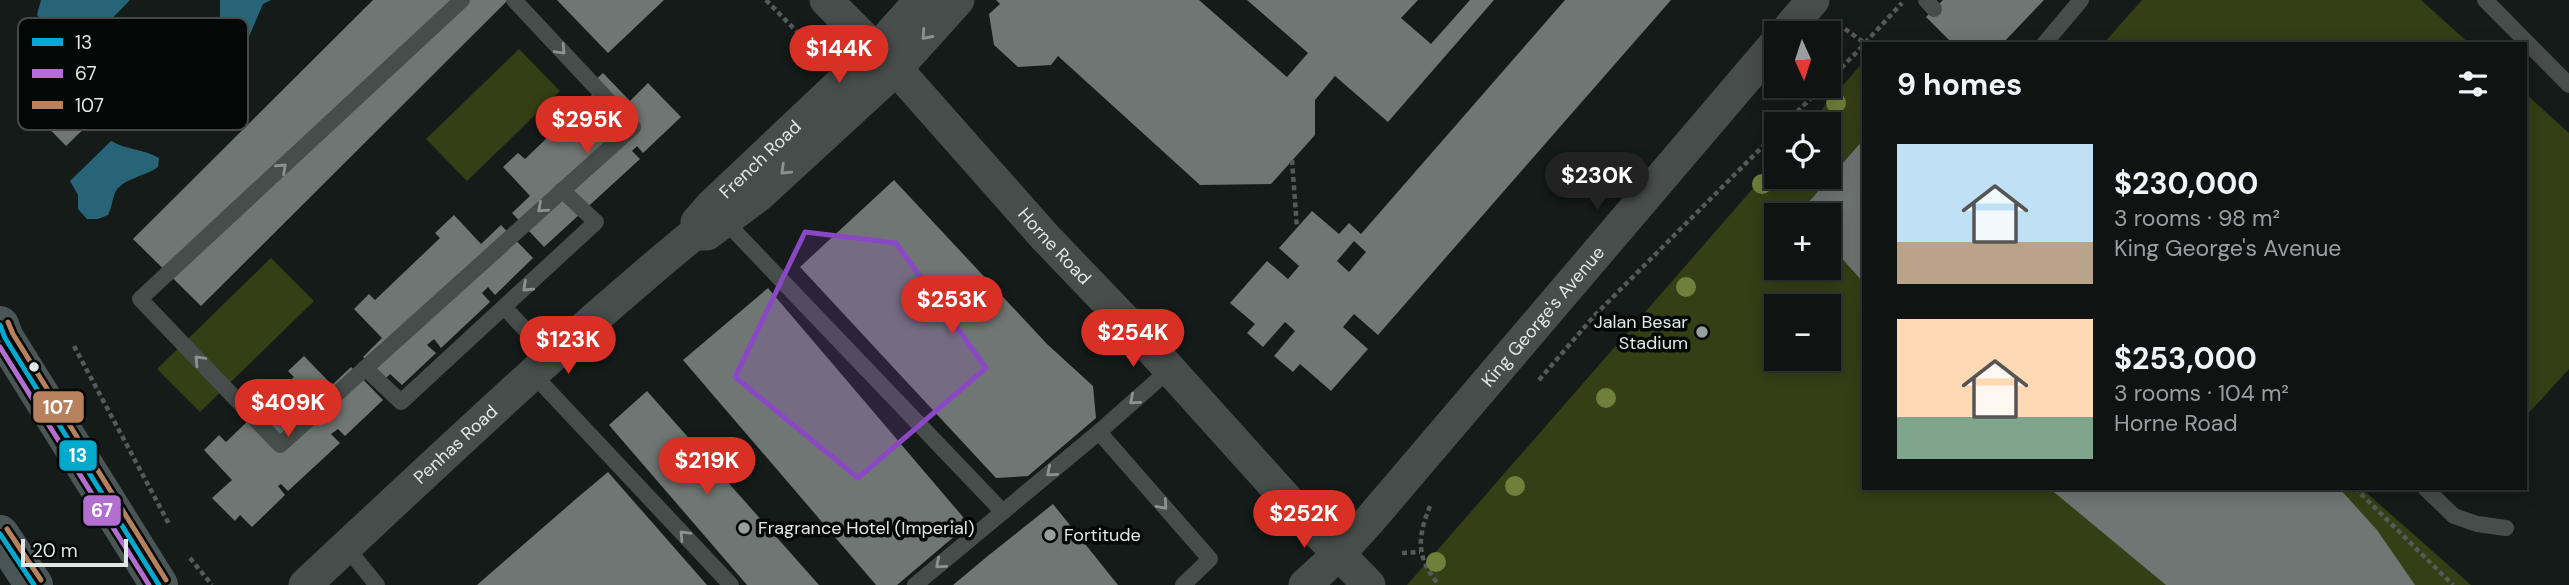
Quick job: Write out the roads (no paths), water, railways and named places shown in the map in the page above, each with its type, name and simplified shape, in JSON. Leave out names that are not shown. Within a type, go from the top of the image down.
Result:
[{"type":"main road","points":[[0,326],[159,585]]},
{"type":"main road","points":[[0,534],[34,585]]},
{"type":"street","name":"Horne Road","points":[[826,0],[953,132],[1045,237],[1170,369],[1338,555],[1369,585]]},
{"type":"street","name":"French Road","points":[[694,234],[697,222],[718,214],[836,125],[885,60],[921,0]]},
{"type":"street","name":"French Road","points":[[718,214],[885,60],[958,0]]},
{"type":"street","points":[[1795,21],[1813,0]]},
{"type":"street","name":"King George's Avenue","points":[[1305,585],[1338,555],[1764,57]]},
{"type":"street","name":"Penhas Road","points":[[305,585],[541,365],[694,234]]},
{"type":"lane","points":[[463,0],[140,299],[280,445],[633,127],[514,0]]},
{"type":"lane","points":[[2485,0],[2527,42]]},
{"type":"lane","points":[[2046,42],[2078,1]]},
{"type":"lane","points":[[2527,42],[2569,85]]},
{"type":"lane","points":[[365,368],[401,402],[596,222],[562,190]]},
{"type":"lane","points":[[718,214],[1003,512]]},
{"type":"lane","points":[[504,307],[541,365],[731,585]]},
{"type":"lane","points":[[915,585],[1099,432],[1170,369]]},
{"type":"lane","points":[[1099,432],[1210,559],[1183,585]]},
{"type":"lane","points":[[2428,490],[2455,516],[2477,524],[2506,528]]},
{"type":"lane","points":[[346,547],[377,585]]},
{"type":"water","points":[[41,0],[130,0],[113,18],[40,18],[37,15]]},
{"type":"water","points":[[220,0],[271,0],[263,4],[248,39],[248,18],[220,18]]},
{"type":"water","points":[[111,141],[159,158],[158,167],[118,188],[108,215],[87,219],[78,209],[78,195],[70,181]]},
{"type":"place","name":"Jalan Besar Stadium","points":[[1702,332]]},
{"type":"place","name":"Fragrance Hotel (Imperial)","points":[[744,528]]},
{"type":"place","name":"Fortitude","points":[[1050,535]]}]
